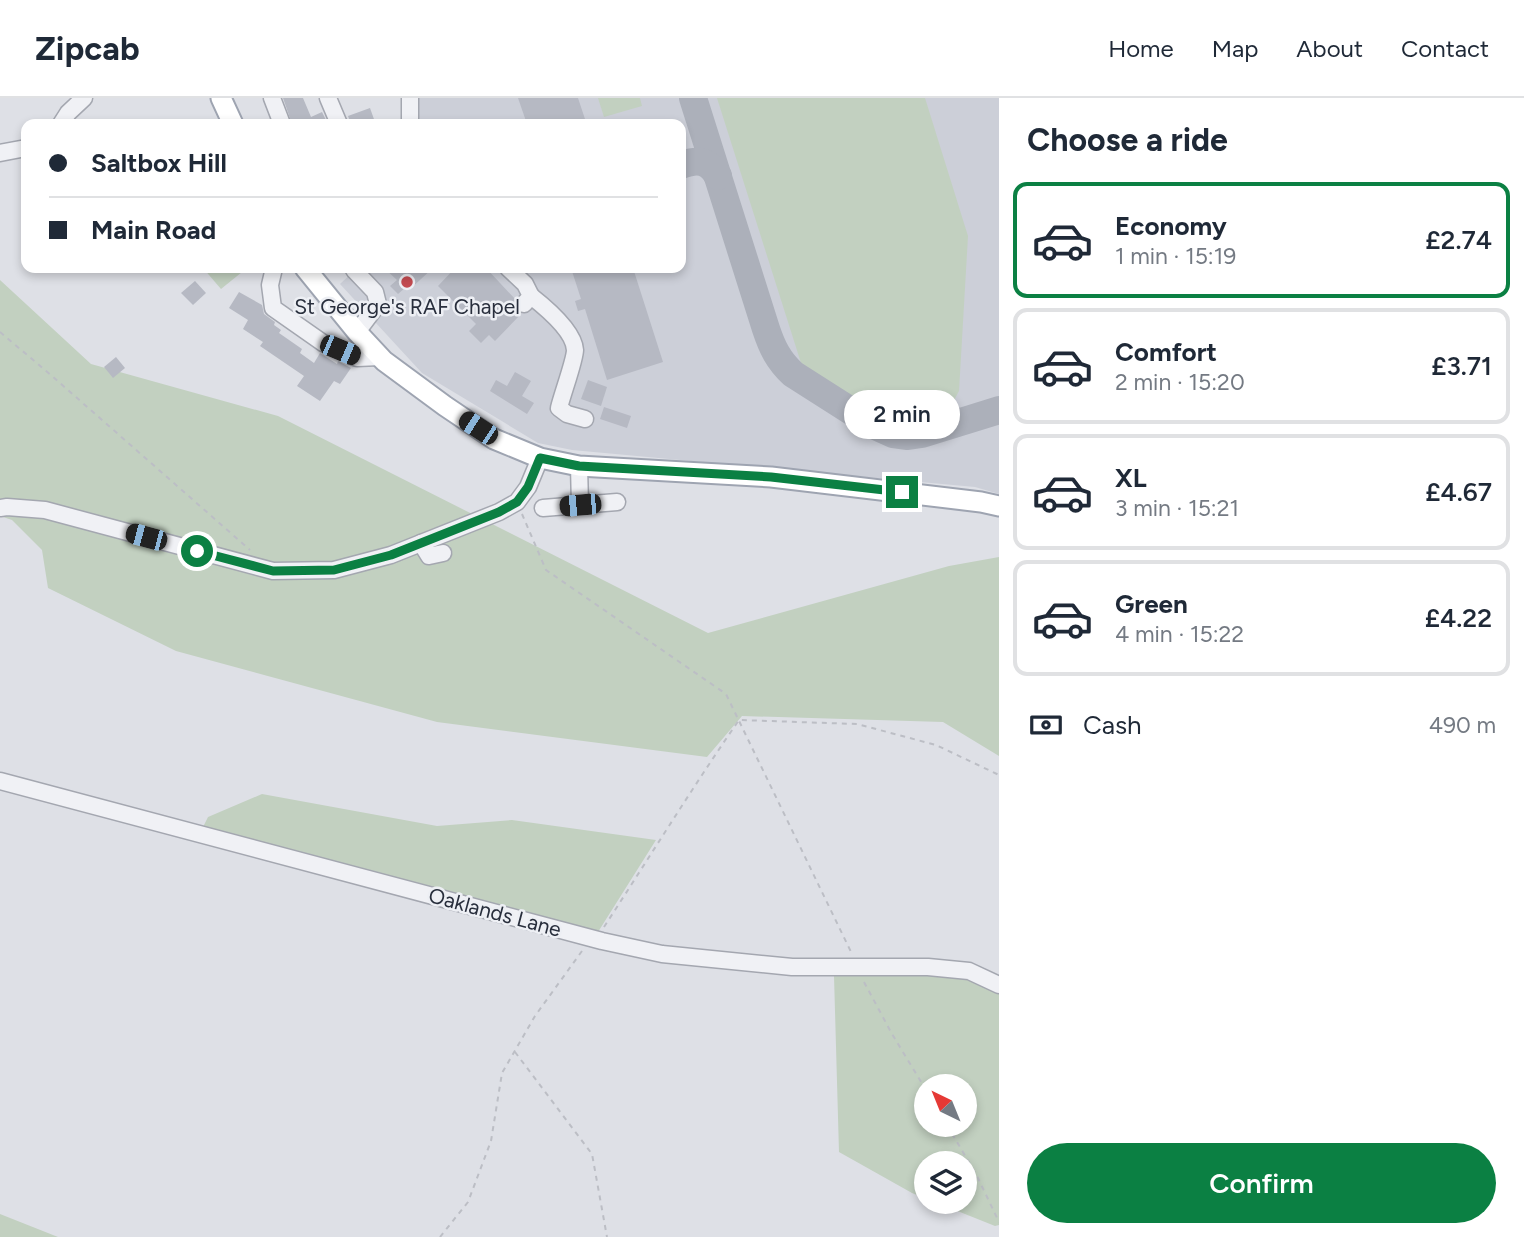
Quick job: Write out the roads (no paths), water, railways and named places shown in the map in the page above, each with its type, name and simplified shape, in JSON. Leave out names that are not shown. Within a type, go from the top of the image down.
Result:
[{"type":"main road","points":[[221,98],[231,119]]},
{"type":"main road","points":[[309,273],[380,357],[494,439],[540,458],[579,466],[771,477],[999,506]]},
{"type":"street","points":[[64,119],[84,98]]},
{"type":"street","points":[[271,98],[280,119]]},
{"type":"street","points":[[328,98],[337,119]]},
{"type":"street","points":[[410,98],[410,119]]},
{"type":"street","points":[[0,153],[21,149]]},
{"type":"street","points":[[273,273],[270,285],[273,308],[323,343],[357,358],[380,357]]},
{"type":"street","points":[[357,273],[374,292],[378,304],[357,332]]},
{"type":"street","points":[[513,273],[525,284],[528,300],[544,307],[572,336],[575,351],[559,408],[566,414],[585,419]]},
{"type":"street","points":[[0,508],[45,510],[273,571],[334,570],[391,555],[499,512],[517,502],[528,487],[540,458]]},
{"type":"street","points":[[579,466],[580,505]]},
{"type":"street","points":[[543,508],[617,502]]},
{"type":"street","points":[[421,543],[429,556],[443,553]]},
{"type":"street","name":"Oaklands Lane","points":[[0,781],[595,939],[662,954],[792,967],[928,967],[969,971],[999,985]]},
{"type":"place","name":"St George's RAF Chapel","points":[[407,282]]}]
